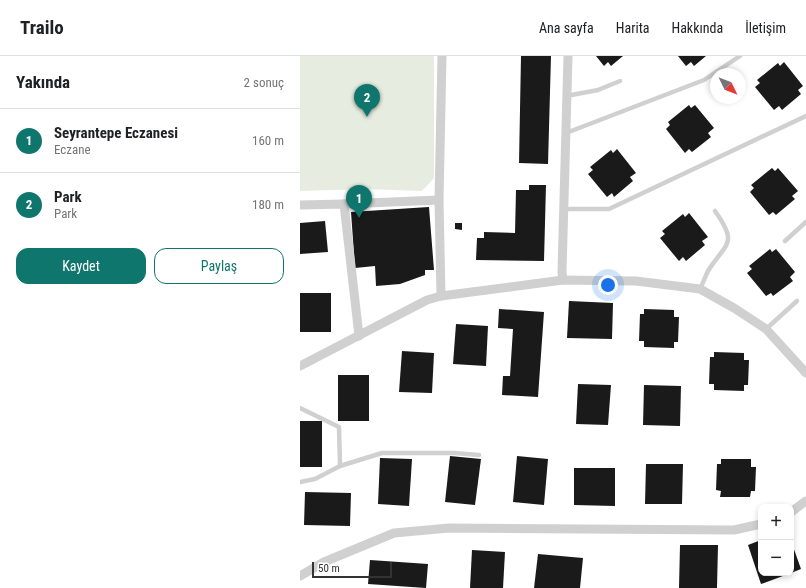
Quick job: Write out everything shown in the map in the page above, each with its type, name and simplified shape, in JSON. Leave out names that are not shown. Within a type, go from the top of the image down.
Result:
[{"type":"street","points":[[441,296],[440,200],[442,56]]},
{"type":"street","points":[[563,280],[563,209],[568,56]]},
{"type":"street","points":[[300,205],[440,200]]},
{"type":"street","points":[[344,204],[359,336]]},
{"type":"street","points":[[300,366],[427,300],[441,296],[563,280],[636,280],[700,289],[734,308],[766,329],[806,373]]},
{"type":"street","points":[[794,510],[806,501]]},
{"type":"street","points":[[300,576],[324,562],[394,533],[449,528],[734,530],[758,525]]},
{"type":"lane","points":[[565,134],[704,80],[740,56]]},
{"type":"lane","points":[[566,96],[598,90],[620,81]]},
{"type":"lane","points":[[563,209],[609,209],[806,116]]},
{"type":"lane","points":[[700,289],[708,271],[726,248],[728,236],[726,227],[715,211]]},
{"type":"lane","points":[[785,241],[806,222]]},
{"type":"lane","points":[[766,329],[797,301]]},
{"type":"lane","points":[[300,408],[339,427],[340,466]]},
{"type":"lane","points":[[300,482],[315,479],[340,466],[382,453],[454,453],[479,455]]},
{"type":"shaded area","points":[[300,56],[434,56],[434,178],[422,191],[364,189],[300,191]]},
{"type":"building","points":[[521,56],[551,56],[548,164],[519,163]]},
{"type":"building","points":[[596,56],[623,56],[611,66],[608,62],[604,66]]},
{"type":"building","points":[[678,56],[706,56],[694,66],[691,62],[686,66]]},
{"type":"building","points":[[784,62],[803,86],[798,90],[801,94],[782,110],[779,106],[774,110],[755,87],[760,83],[757,80],[778,63],[780,66]]},
{"type":"building","points":[[689,105],[691,108],[695,105],[714,128],[708,133],[711,137],[692,152],[689,149],[685,153],[666,129],[670,125],[668,122]]},
{"type":"building","points":[[617,149],[636,173],[630,177],[633,181],[614,197],[612,193],[607,197],[588,174],[593,170],[590,167],[611,150],[613,153]]},
{"type":"building","points":[[772,168],[775,171],[778,168],[798,191],[792,196],[795,199],[776,215],[773,212],[769,215],[750,192],[754,188],[751,185]]},
{"type":"building","points":[[529,185],[546,185],[544,261],[476,260],[477,238],[484,238],[484,232],[515,233],[516,190],[529,190]]},
{"type":"building","points":[[429,207],[434,270],[425,270],[425,275],[400,284],[376,286],[375,266],[355,268],[351,212]]},
{"type":"building","points":[[689,213],[708,237],[702,241],[705,245],[686,261],[683,257],[679,261],[660,238],[665,234],[662,231],[683,214],[685,217]]},
{"type":"building","points":[[325,221],[328,252],[300,254],[300,223]]},
{"type":"building","points":[[455,223],[462,223],[462,230],[455,229]]},
{"type":"building","points":[[770,249],[772,252],[776,249],[795,272],[790,277],[793,281],[773,296],[771,293],[766,296],[747,273],[752,269],[749,266]]},
{"type":"building","points":[[300,293],[331,293],[331,332],[300,332]]},
{"type":"building","points":[[569,301],[613,303],[612,339],[567,338]]},
{"type":"building","points":[[499,309],[544,312],[538,397],[502,395],[503,376],[510,376],[513,329],[498,328]]},
{"type":"building","points":[[644,309],[674,310],[674,317],[679,317],[678,342],[674,342],[674,348],[644,347],[644,341],[639,341],[640,314],[644,314]]},
{"type":"building","points":[[456,324],[488,326],[486,366],[453,364]]},
{"type":"building","points":[[402,351],[434,353],[432,393],[399,392]]},
{"type":"building","points":[[714,352],[744,353],[744,360],[749,360],[748,385],[744,385],[744,391],[714,390],[714,384],[709,384],[710,357],[714,357]]},
{"type":"building","points":[[338,375],[369,375],[369,421],[338,421]]},
{"type":"building","points":[[578,384],[611,385],[608,425],[576,424]]},
{"type":"building","points":[[644,385],[681,386],[680,426],[643,425]]},
{"type":"building","points":[[300,421],[322,421],[322,467],[300,467]]},
{"type":"building","points":[[450,456],[481,459],[475,505],[445,502]]},
{"type":"building","points":[[517,456],[548,459],[544,505],[513,502]]},
{"type":"building","points":[[380,458],[412,459],[409,506],[378,504]]},
{"type":"building","points":[[721,459],[751,459],[751,467],[756,467],[755,491],[751,491],[750,497],[720,497],[721,491],[716,490],[717,464],[721,464]]},
{"type":"building","points":[[646,464],[683,464],[682,504],[645,504]]},
{"type":"building","points":[[574,468],[615,468],[615,506],[574,505]]},
{"type":"building","points":[[305,492],[351,493],[350,526],[304,525]]},
{"type":"building","points":[[758,541],[758,575],[748,545]]},
{"type":"building","points":[[680,545],[718,545],[717,588],[679,588]]},
{"type":"building","points":[[794,549],[801,569],[794,572]]},
{"type":"building","points":[[472,550],[505,552],[503,588],[470,588]]},
{"type":"building","points":[[538,554],[583,558],[580,588],[534,588]]},
{"type":"building","points":[[370,560],[428,564],[426,588],[368,584]]},
{"type":"building","points":[[758,576],[783,576],[761,584]]},
{"type":"place","name":"Park","points":[[367,117]]},
{"type":"place","name":"Seyrantepe Eczanesi","points":[[359,218]]}]
